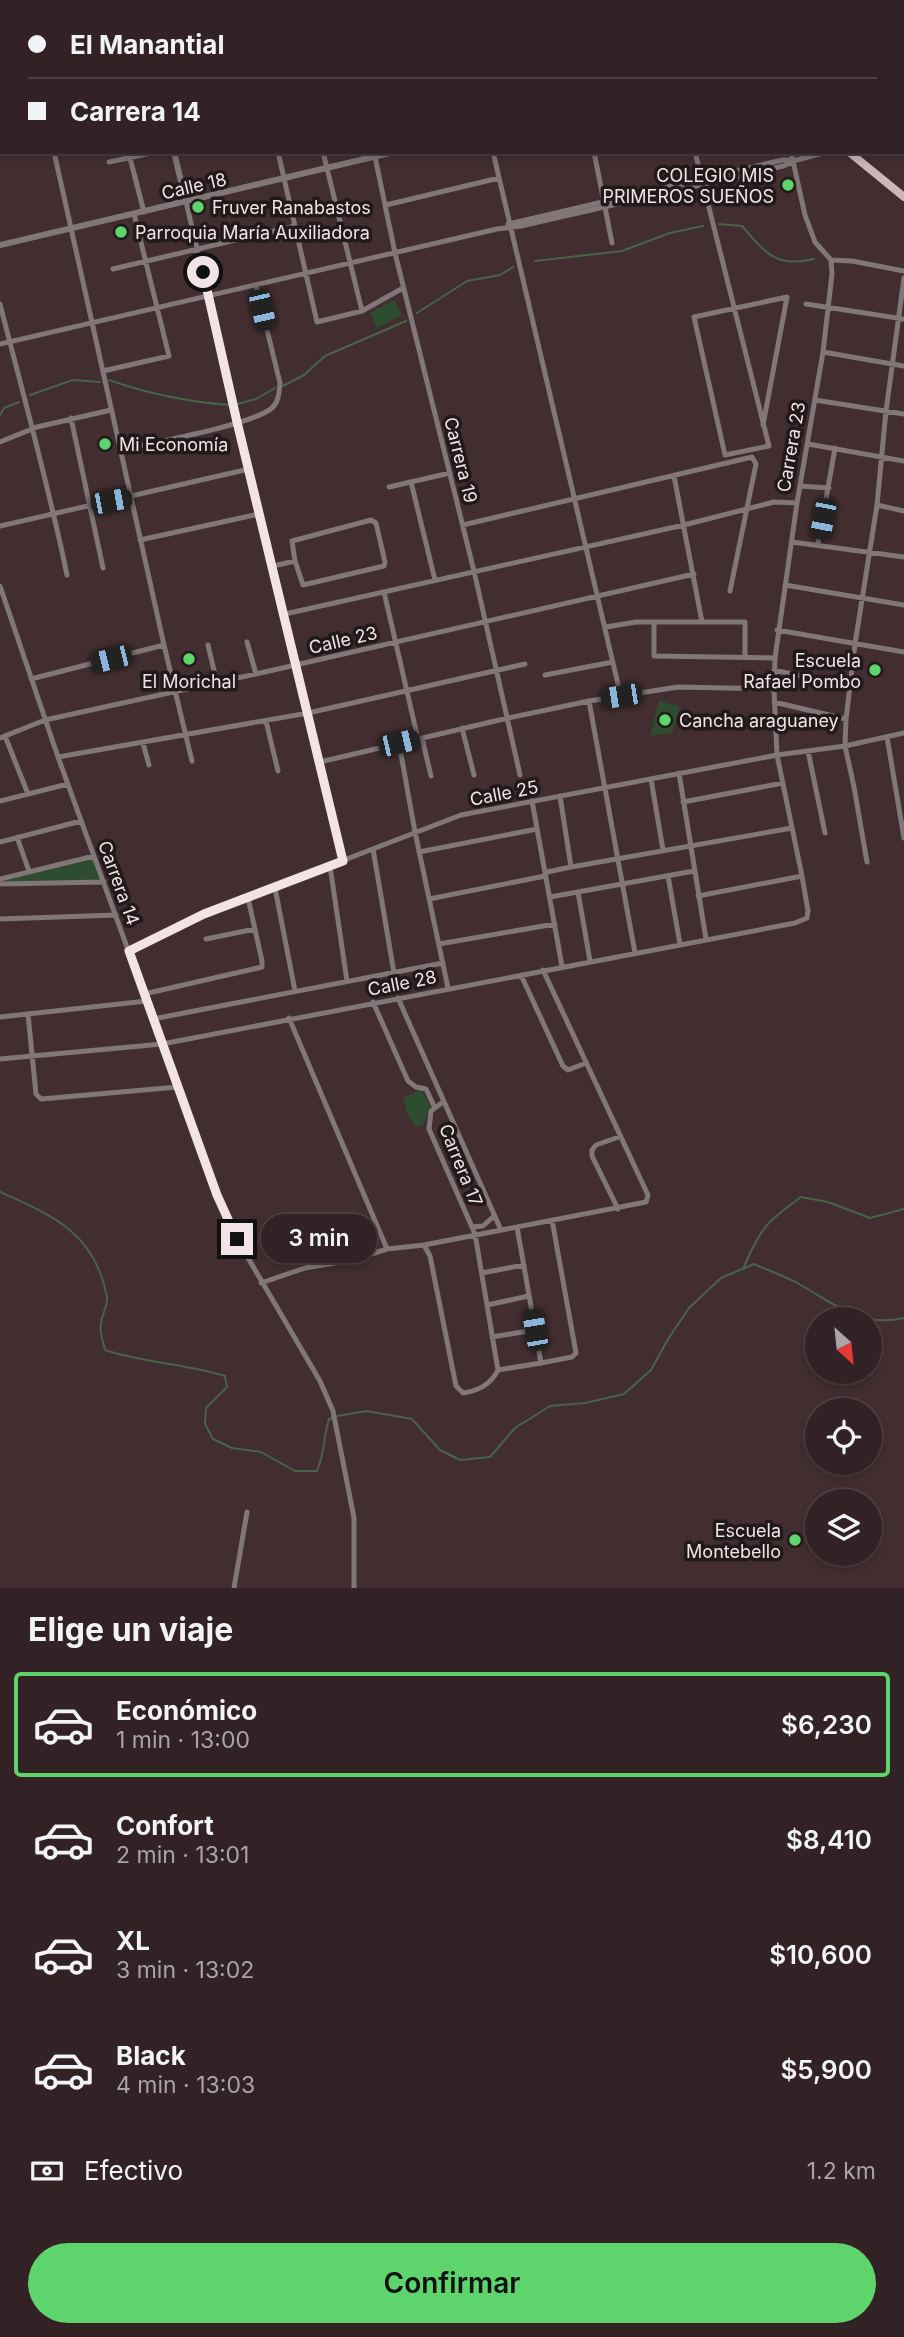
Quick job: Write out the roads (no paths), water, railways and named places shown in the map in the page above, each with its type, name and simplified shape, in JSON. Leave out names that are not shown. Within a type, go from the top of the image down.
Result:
[{"type":"main road","points":[[851,154],[904,197]]},
{"type":"street","points":[[54,154],[163,645],[192,761]]},
{"type":"street","points":[[109,162],[147,154]]},
{"type":"street","points":[[174,154],[343,861]]},
{"type":"street","points":[[278,154],[317,322],[362,311],[403,288]]},
{"type":"street","points":[[323,154],[362,311]]},
{"type":"street","points":[[493,154],[507,226],[621,696]]},
{"type":"street","points":[[594,154],[612,243]]},
{"type":"street","points":[[695,154],[702,181],[734,308],[763,425],[769,446],[725,455],[694,317],[734,308],[788,297],[763,425]]},
{"type":"street","points":[[792,154],[805,215],[815,242],[831,260],[852,261],[904,271]]},
{"type":"street","points":[[0,344],[605,204],[782,160],[794,161],[820,154]]},
{"type":"street","name":"Calle 18","points":[[0,245],[327,169],[374,155]]},
{"type":"street","name":"Carrera 19","points":[[374,155],[403,288],[463,525],[520,775]]},
{"type":"street","points":[[130,158],[144,212]]},
{"type":"street","points":[[386,205],[499,178]]},
{"type":"street","points":[[103,371],[169,356],[134,214]]},
{"type":"street","points":[[113,269],[295,226]]},
{"type":"street","name":"Carrera 23","points":[[807,918],[802,876],[777,755],[774,670],[777,630],[822,352],[832,274],[831,260]]},
{"type":"street","points":[[867,862],[845,746],[846,719],[902,319],[904,278]]},
{"type":"street","points":[[120,450],[237,422],[262,414],[275,405],[280,383],[256,285]]},
{"type":"street","points":[[0,304],[54,513],[66,575]]},
{"type":"street","points":[[806,304],[902,319]]},
{"type":"street","points":[[822,352],[904,366]]},
{"type":"street","points":[[815,400],[904,414]]},
{"type":"street","points":[[0,442],[37,426],[111,410]]},
{"type":"street","points":[[71,418],[103,568]]},
{"type":"street","points":[[808,444],[904,461]]},
{"type":"street","points":[[818,544],[835,448]]},
{"type":"street","points":[[463,525],[748,457],[755,460],[730,591]]},
{"type":"street","points":[[0,526],[248,469]]},
{"type":"street","points":[[389,487],[450,473]]},
{"type":"street","points":[[674,476],[702,622]]},
{"type":"street","points":[[411,482],[435,580]]},
{"type":"street","points":[[800,486],[828,491]]},
{"type":"street","points":[[285,614],[684,526],[782,501],[797,503]]},
{"type":"street","points":[[877,505],[904,511]]},
{"type":"street","points":[[140,540],[260,514]]},
{"type":"street","points":[[372,520],[376,523],[385,562],[381,567],[303,585],[295,561],[292,541],[372,520]]},
{"type":"street","points":[[792,541],[904,557]]},
{"type":"street","points":[[273,566],[295,561]]},
{"type":"street","name":"Calle 23","points":[[2,737],[45,720],[694,574]]},
{"type":"street","points":[[785,585],[904,605]]},
{"type":"street","name":"Carrera 14","points":[[0,586],[58,757],[217,1195],[237,1239],[320,1381],[333,1411],[354,1518],[354,1588]]},
{"type":"street","points":[[384,592],[431,776]]},
{"type":"street","points":[[606,627],[654,622],[745,622],[745,657]]},
{"type":"street","points":[[654,622],[654,656],[775,657]]},
{"type":"street","points":[[777,630],[904,652]]},
{"type":"street","points":[[247,642],[256,674]]},
{"type":"street","points":[[31,679],[163,645]]},
{"type":"street","points":[[208,645],[218,683]]},
{"type":"street","points":[[545,676],[613,662]]},
{"type":"street","points":[[58,757],[308,713],[525,664]]},
{"type":"street","points":[[774,670],[850,687]]},
{"type":"street","points":[[320,762],[589,701],[678,688],[774,688]]},
{"type":"street","points":[[589,701],[635,953]]},
{"type":"street","points":[[774,702],[846,719]]},
{"type":"street","points":[[266,721],[278,771]]},
{"type":"street","points":[[462,728],[474,775]]},
{"type":"street","name":"Calle 25","points":[[129,951],[204,914],[461,815],[904,733]]},
{"type":"street","points":[[2,737],[28,794]]},
{"type":"street","points":[[887,737],[904,838]]},
{"type":"street","points":[[144,743],[149,765]]},
{"type":"street","points":[[399,743],[448,988]]},
{"type":"street","points":[[808,751],[825,833]]},
{"type":"street","points":[[679,773],[706,939]]},
{"type":"street","points":[[651,779],[663,850]]},
{"type":"street","points":[[0,801],[68,783]]},
{"type":"street","points":[[683,802],[783,783]]},
{"type":"street","points":[[560,796],[571,867]]},
{"type":"street","points":[[532,800],[562,966]]},
{"type":"street","points":[[0,842],[81,821]]},
{"type":"street","points":[[429,899],[545,876],[547,872],[617,858],[792,828]]},
{"type":"street","points":[[419,852],[537,829]]},
{"type":"street","points":[[17,837],[29,871]]},
{"type":"street","points":[[373,849],[394,973]]},
{"type":"street","points":[[0,882],[29,871],[94,856]]},
{"type":"street","points":[[330,866],[347,981]]},
{"type":"street","points":[[550,897],[694,871]]},
{"type":"street","points":[[668,876],[680,944]]},
{"type":"street","points":[[698,896],[802,876]]},
{"type":"street","points":[[0,882],[104,882]]},
{"type":"street","points":[[275,887],[295,991]]},
{"type":"street","points":[[578,892],[590,961]]},
{"type":"street","points":[[144,994],[262,967],[248,898]]},
{"type":"street","points":[[0,919],[116,915]]},
{"type":"street","name":"Calle 28","points":[[0,1059],[162,1044],[796,923],[807,918]]},
{"type":"street","points":[[439,944],[555,924]]},
{"type":"street","points":[[206,939],[255,929]]},
{"type":"street","points":[[153,1019],[443,963]]},
{"type":"street","points":[[261,1283],[298,1270],[352,1260],[387,1249],[424,1245],[640,1205],[648,1200],[543,970]]},
{"type":"street","points":[[521,975],[563,1066],[568,1070],[586,1063]]},
{"type":"street","points":[[398,998],[500,1230]]},
{"type":"street","points":[[0,1017],[147,1001]]},
{"type":"street","name":"Carrera 17","points":[[373,1002],[408,1081],[428,1091],[435,1106]]},
{"type":"street","points":[[28,1014],[38,1098],[178,1087]]},
{"type":"street","points":[[289,1018],[387,1249]]},
{"type":"street","points":[[423,1087],[428,1083],[431,1073]]},
{"type":"street","name":"Carrera 17","points":[[443,1102],[435,1106],[429,1115],[429,1129],[475,1234],[498,1370]]},
{"type":"street","points":[[618,1209],[592,1150],[620,1137]]},
{"type":"street","points":[[472,1227],[483,1226],[494,1216]]},
{"type":"street","points":[[424,1245],[430,1256],[456,1386],[463,1393],[473,1391],[494,1377],[498,1370],[574,1356],[576,1353],[552,1220]]},
{"type":"street","points":[[517,1227],[541,1363]]},
{"type":"street","points":[[482,1273],[524,1265]]},
{"type":"street","points":[[487,1305],[529,1296]]},
{"type":"street","points":[[492,1337],[535,1330]]},
{"type":"street","points":[[234,1588],[247,1512]]},
{"type":"waterway","points":[[719,224],[742,226],[765,251],[780,260],[814,259]]},
{"type":"waterway","points":[[535,261],[622,251],[670,233],[703,226]]},
{"type":"waterway","points":[[417,313],[467,281],[500,275],[513,267]]},
{"type":"waterway","points":[[283,386],[304,375],[325,356],[406,321]]},
{"type":"waterway","points":[[30,395],[73,380],[100,382]]},
{"type":"waterway","points":[[109,380],[169,397],[230,405]]},
{"type":"waterway","points":[[237,404],[256,399],[275,388]]},
{"type":"waterway","points":[[0,415],[4,408],[19,402]]},
{"type":"waterway","points":[[0,1192],[69,1229],[93,1257],[107,1297],[101,1326],[105,1350],[225,1376],[227,1387],[206,1408],[205,1424],[213,1439],[232,1448],[261,1452],[295,1471],[317,1471],[329,1419],[332,1418]]},
{"type":"waterway","points":[[743,1269],[765,1227],[801,1197],[828,1202],[870,1218],[904,1209]]},
{"type":"waterway","points":[[337,1416],[367,1411],[412,1419],[440,1450],[460,1460],[490,1457],[515,1428],[550,1406],[585,1403],[624,1394],[651,1370],[689,1308],[721,1278],[754,1264],[794,1281],[836,1306],[861,1317],[874,1320],[904,1318]]},
{"type":"place","name":"COLEGIO MIS PRIMEROS SUEÑOS","points":[[788,185]]},
{"type":"place","name":"Fruver Ranabastos","points":[[198,207]]},
{"type":"place","name":"Parroquia María Auxiliadora","points":[[121,232]]},
{"type":"place","name":"Mi Economía","points":[[105,444]]},
{"type":"place","name":"El Morichal","points":[[189,659]]},
{"type":"place","name":"Escuela Rafael Pombo","points":[[875,670]]},
{"type":"place","name":"Cancha araguaney","points":[[665,720]]},
{"type":"place","name":"Escuela Montebello","points":[[795,1540]]}]
